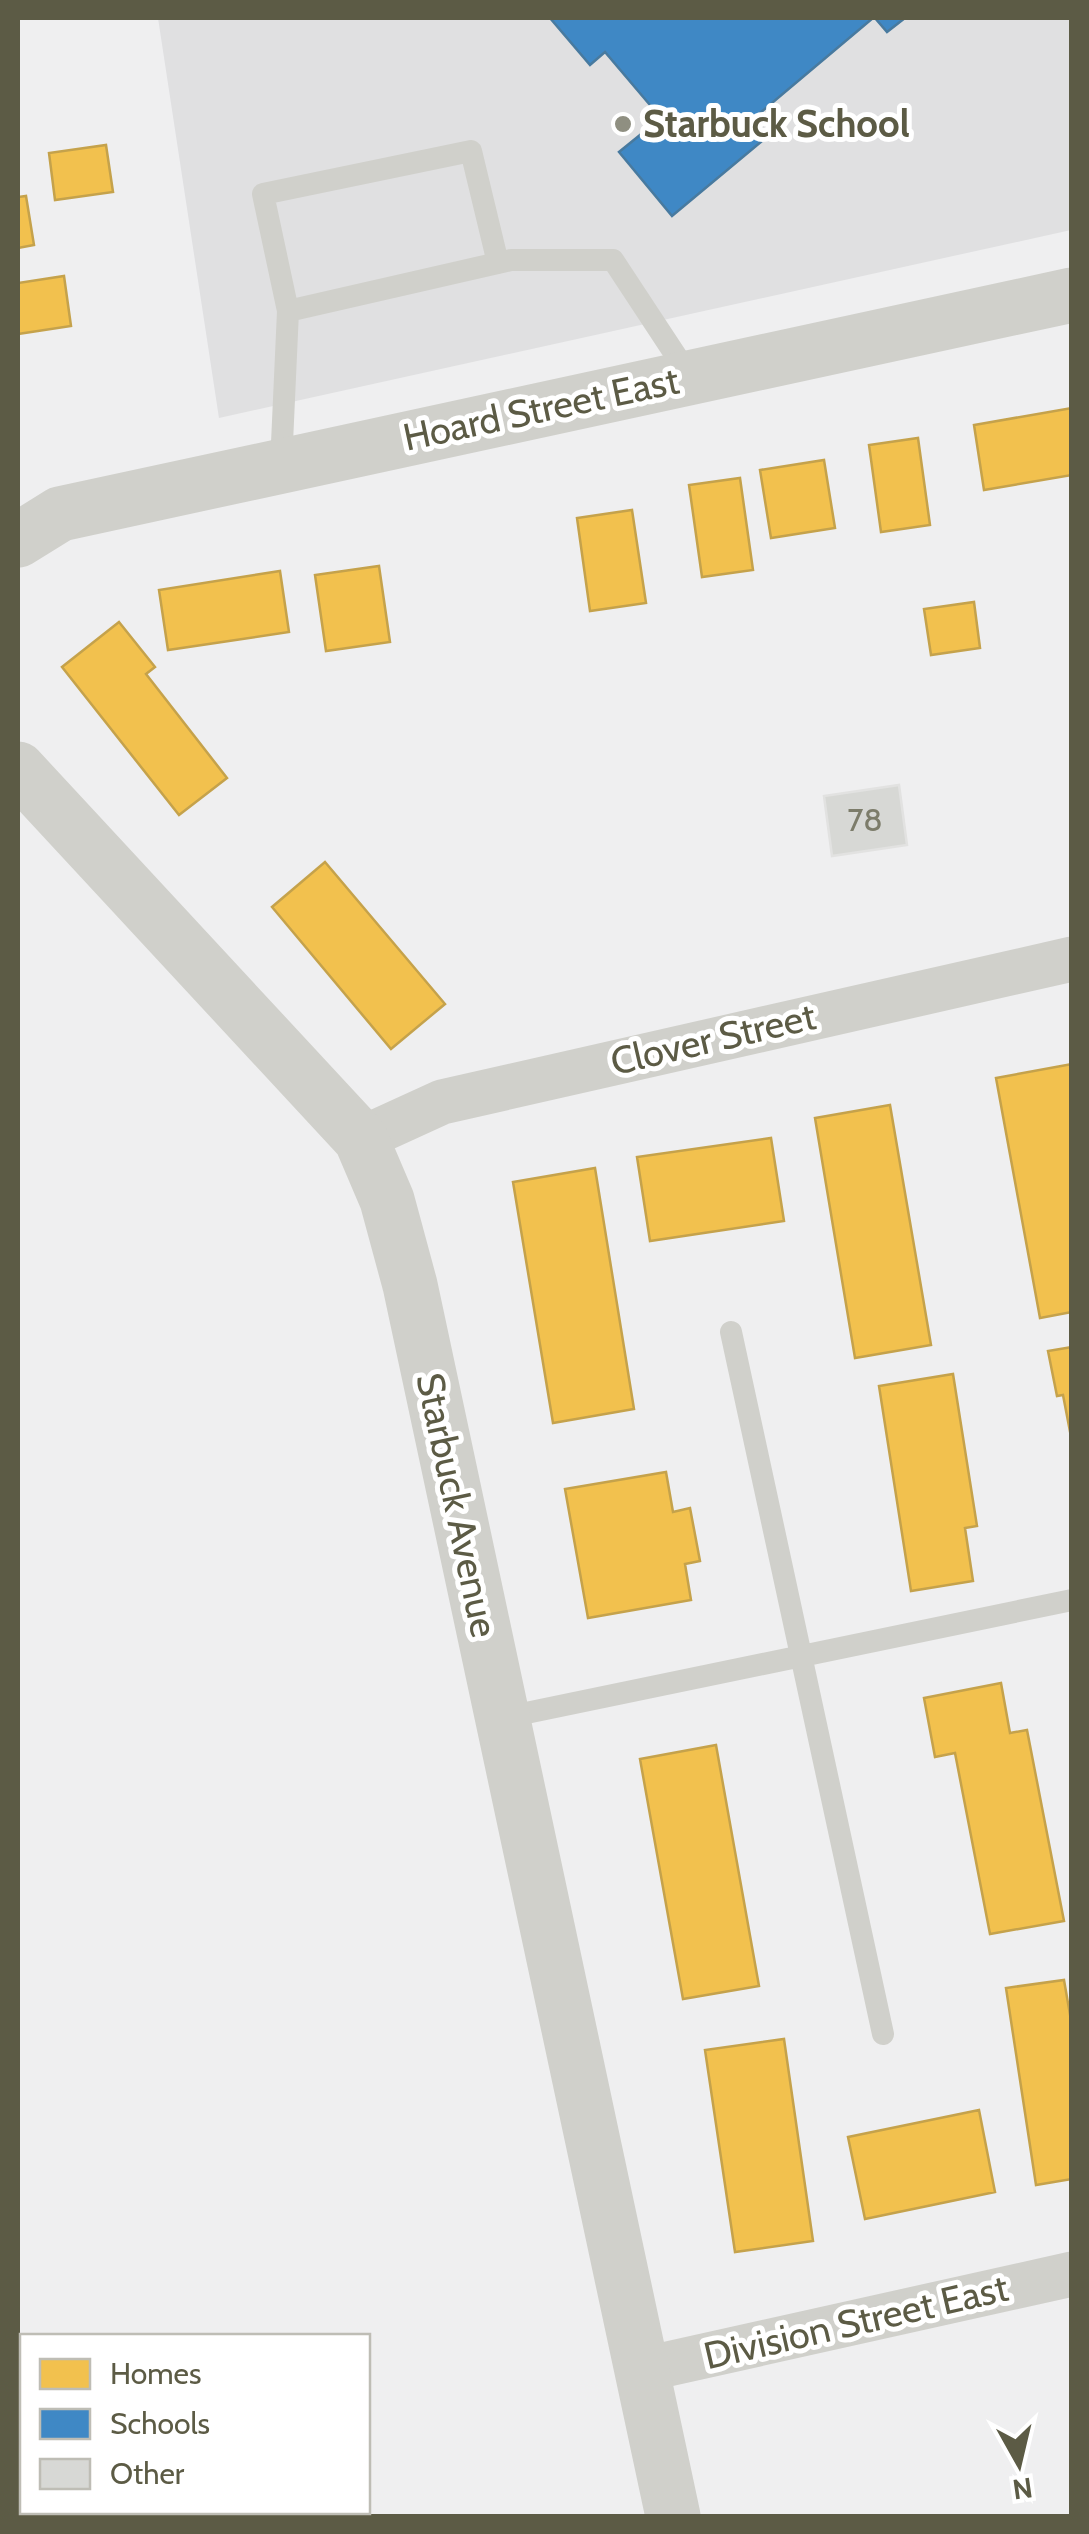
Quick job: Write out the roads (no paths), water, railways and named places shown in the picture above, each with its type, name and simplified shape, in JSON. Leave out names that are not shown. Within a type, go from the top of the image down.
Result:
[{"type":"street","name":"Hoard Street East","points":[[18,540],[60,514],[1072,295]]},
{"type":"street","name":"Starbuck Avenue","points":[[18,769],[360,1139],[387,1200],[410,1285],[672,2516]]},
{"type":"street","name":"Clover Street","points":[[360,1139],[442,1102],[1072,958]]},
{"type":"street","name":"Division Street East","points":[[641,2370],[1072,2274]]},
{"type":"lane","points":[[281,465],[288,311],[263,194],[471,151],[498,263]]},
{"type":"lane","points":[[288,311],[511,260],[613,260],[690,376]]},
{"type":"lane","points":[[731,1332],[883,2034]]},
{"type":"lane","points":[[502,1718],[1072,1600]]},
{"type":"place","name":"Starbuck School","points":[[623,124]]}]
